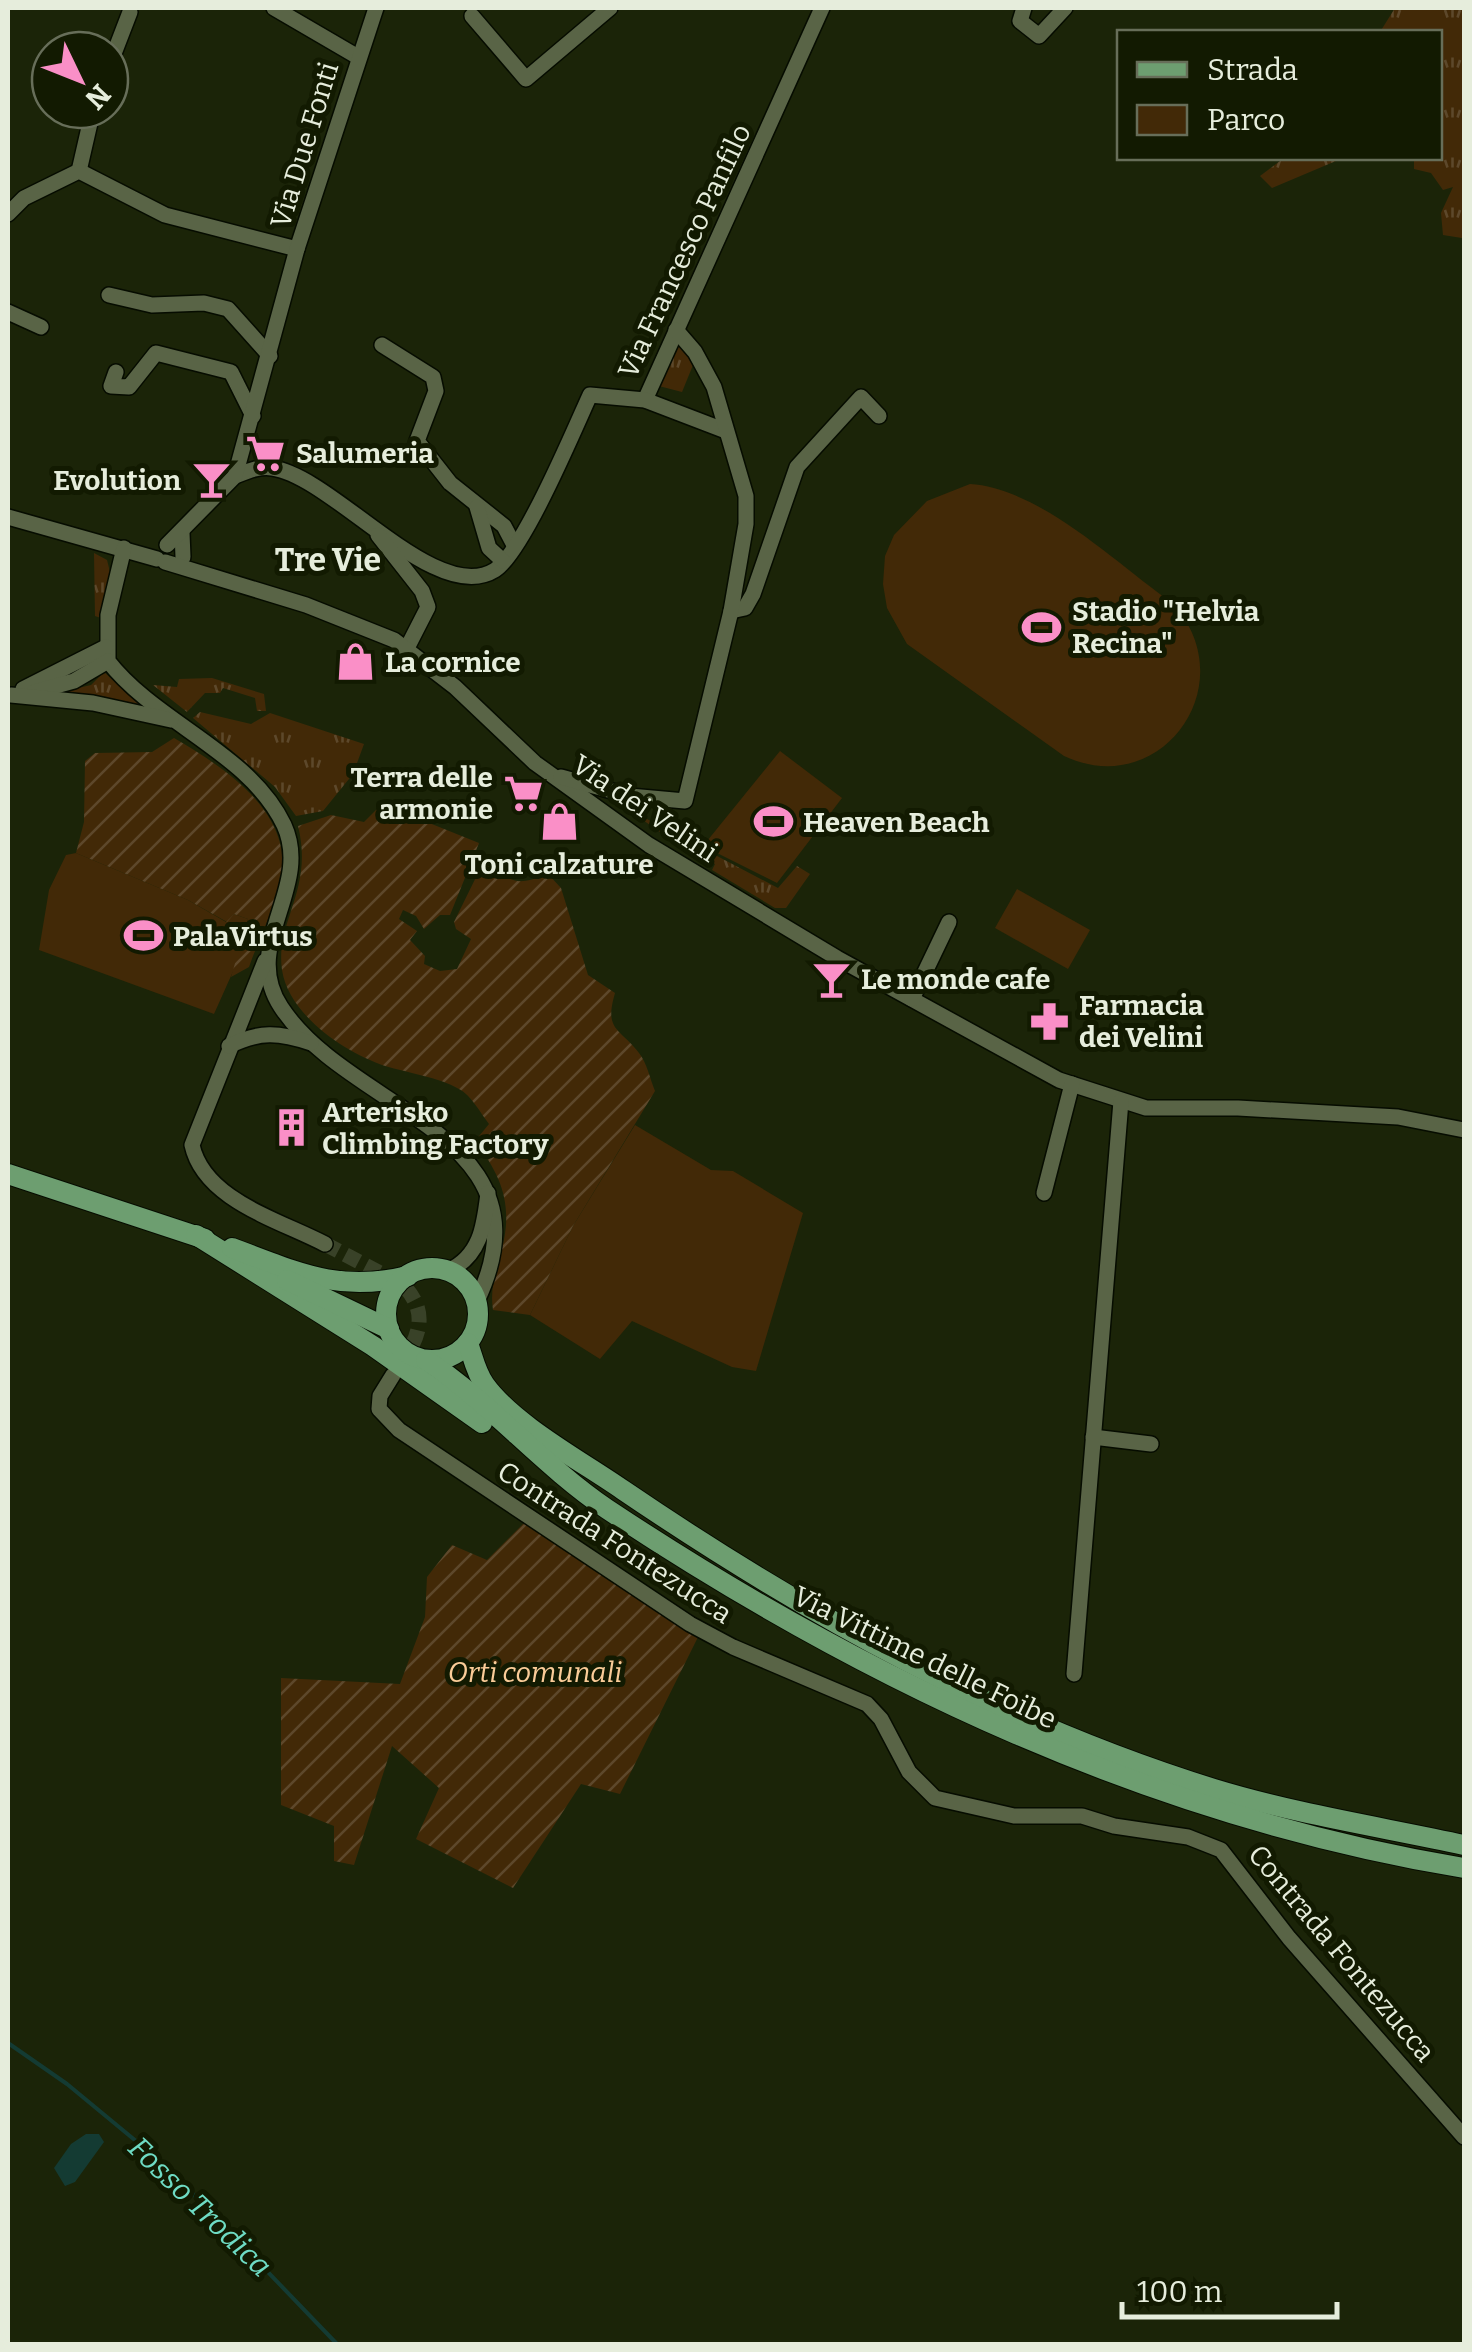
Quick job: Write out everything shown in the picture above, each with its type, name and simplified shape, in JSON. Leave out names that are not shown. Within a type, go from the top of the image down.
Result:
[{"type":"main road","points":[[8,1174],[70,1194],[196,1236],[335,1283],[377,1283],[435,1268],[448,1271],[461,1278],[476,1301],[478,1316],[468,1343],[456,1354],[426,1360],[403,1350],[389,1330],[196,1236]]},
{"type":"main road","points":[[196,1236],[393,1359],[583,1492]]},
{"type":"main road","points":[[389,1330],[389,1299],[408,1276]]},
{"type":"main road","name":"Via Vittime delle Foibe","points":[[468,1343],[486,1386],[564,1449],[736,1566],[843,1630],[920,1669],[1107,1751],[1213,1789],[1354,1826],[1464,1844]]},
{"type":"main road","name":"Via Vittime delle Foibe","points":[[426,1360],[583,1492],[803,1628],[963,1712],[1077,1762],[1215,1812],[1348,1846],[1464,1868]]},
{"type":"street","name":"Via Due Fonti","points":[[274,8],[358,56]]},
{"type":"street","name":"Via Due Fonti","points":[[168,553],[235,476],[298,249],[376,8]]},
{"type":"street","points":[[472,16],[526,79],[610,8]]},
{"type":"street","name":"Via Francesco Panfilo","points":[[504,561],[548,486],[590,394],[645,400],[822,8]]},
{"type":"street","points":[[1024,8],[1020,21],[1039,36],[1065,8]]},
{"type":"street","points":[[123,30],[130,12]]},
{"type":"street","points":[[8,214],[24,198],[79,170],[89,130]]},
{"type":"street","name":"Via Due Fonti","points":[[79,170],[164,215],[298,249]]},
{"type":"street","points":[[108,296],[152,305],[204,304],[228,310],[270,356]]},
{"type":"street","points":[[8,312],[40,327]]},
{"type":"street","points":[[551,774],[630,796],[685,801],[731,611],[746,524],[746,496],[714,388],[695,352],[676,330]]},
{"type":"street","points":[[382,345],[433,378],[436,391],[417,441],[450,483],[504,526],[514,545]]},
{"type":"street","points":[[116,372],[111,386],[129,387],[156,353],[231,372],[253,416]]},
{"type":"street","points":[[731,611],[744,608],[752,594],[797,467],[861,397],[880,416]]},
{"type":"street","points":[[645,400],[726,431]]},
{"type":"street","points":[[235,476],[254,468],[284,470],[307,480],[451,574],[493,571],[504,561],[489,548],[477,506]]},
{"type":"street","points":[[8,517],[124,548],[168,553]]},
{"type":"street","points":[[366,521],[422,591],[428,607],[406,650]]},
{"type":"street","points":[[9,696],[74,682],[107,654],[124,548]]},
{"type":"street","name":"Via dei Velini","points":[[168,553],[199,570],[336,616],[406,650],[455,686],[551,774],[702,879],[912,999],[1072,1084],[1146,1108],[1238,1108],[1398,1117],[1464,1130]]},
{"type":"street","points":[[107,654],[175,721],[241,774],[285,827],[292,867],[266,957],[192,1145],[200,1172],[214,1187],[326,1244]]},
{"type":"street","points":[[9,696],[93,703],[175,721]]},
{"type":"street","points":[[912,999],[950,922]]},
{"type":"street","points":[[266,957],[267,976],[278,1002],[320,1046],[470,1164],[488,1193],[498,1230],[476,1301]]},
{"type":"street","points":[[229,1046],[261,1033],[280,1033],[320,1046]]},
{"type":"street","points":[[1044,1193],[1072,1084]]},
{"type":"street","points":[[1074,1674],[1121,1101]]},
{"type":"street","points":[[448,1271],[473,1253],[480,1238],[488,1193]]},
{"type":"street","name":"Contrada Fontezucca","points":[[393,1375],[380,1396],[379,1409],[399,1430],[690,1624],[733,1647],[866,1704],[881,1720],[909,1772],[935,1798],[1014,1816],[1082,1816],[1114,1826],[1188,1837],[1221,1850],[1289,1938],[1464,2137]]},
{"type":"street","points":[[1093,1437],[1151,1444]]},
{"type":"green space","points":[[1395,8],[1464,8],[1462,238],[1443,235],[1441,213],[1453,187],[1443,190],[1431,173],[1414,169],[1414,160],[1442,160],[1442,30],[1381,30]]},
{"type":"green space","points":[[1281,160],[1338,160],[1272,188],[1260,176]]},
{"type":"green space","points":[[676,340],[684,342],[693,365],[682,392],[659,386]]},
{"type":"green space","points":[[970,484],[996,489],[1049,513],[1172,603],[1193,634],[1200,667],[1196,698],[1182,726],[1161,749],[1133,763],[1100,766],[1064,756],[907,644],[887,608],[883,584],[885,556],[894,535],[927,501]]},
{"type":"green space","points":[[94,553],[107,560],[110,572],[101,618],[95,616]]},
{"type":"green space","points":[[104,672],[143,708],[61,692],[91,685]]},
{"type":"green space","points":[[212,678],[264,694],[266,711],[257,711],[255,698],[223,688],[220,693],[205,693],[187,712],[153,685],[177,687],[179,679]]},
{"type":"green space","points":[[200,712],[251,724],[270,713],[364,744],[353,774],[323,811],[296,816],[275,787],[193,718]]},
{"type":"green space","points":[[174,738],[232,777],[266,812],[277,832],[282,854],[281,878],[271,912],[249,967],[231,977],[248,919],[234,914],[227,922],[188,900],[76,853],[84,822],[85,761],[95,753],[152,752]]},
{"type":"green space","name":"Heaven Beach","points":[[780,751],[842,798],[777,883],[703,846]]},
{"type":"green space","points":[[382,804],[479,843],[450,915],[440,915],[424,929],[416,916],[403,910],[399,919],[417,931],[410,940],[425,956],[424,964],[440,971],[457,969],[471,939],[456,929],[454,922],[483,863],[513,880],[527,881],[548,874],[561,888],[588,975],[615,993],[612,1022],[642,1057],[655,1091],[573,1226],[530,1315],[493,1310],[506,1209],[493,1168],[475,1141],[489,1124],[476,1105],[451,1085],[369,1060],[336,1041],[295,1002],[282,970],[284,936],[301,869],[298,826],[331,815],[364,822]]},
{"type":"green space","points":[[626,808],[778,888],[797,866],[810,874],[786,908],[775,908],[712,870],[715,864],[708,860],[705,864]]},
{"type":"green space","name":"PalaVirtus","points":[[76,853],[188,900],[226,922],[234,914],[248,919],[235,967],[214,1014],[39,950],[49,890],[66,855]]},
{"type":"green space","points":[[1017,889],[1090,930],[1068,969],[995,928]]},
{"type":"green space","points":[[635,1125],[711,1170],[733,1171],[803,1213],[756,1371],[732,1367],[632,1321],[600,1359],[530,1315],[573,1226]]},
{"type":"green space","name":"Orti comunali","points":[[525,1522],[699,1635],[620,1794],[581,1784],[513,1888],[416,1839],[439,1788],[392,1746],[354,1865],[334,1861],[334,1826],[281,1805],[281,1678],[400,1684],[425,1617],[427,1577],[452,1545],[487,1560]]},
{"type":"water","points":[[86,2134],[99,2134],[104,2142],[75,2182],[65,2186],[54,2168],[71,2144]]},
{"type":"waterway","name":"Fosso Trodica","points":[[8,2043],[67,2084],[165,2165],[337,2344]]},
{"type":"tunnel","points":[[325,1244],[403,1285],[412,1296],[419,1317],[418,1328],[396,1371]]},
{"type":"place","name":"Salumeria","points":[[266,453]]},
{"type":"place","name":"Evolution","points":[[211,480]]},
{"type":"place","name":"Stadio \"Helvia Recina\"","points":[[1042,627]]},
{"type":"place","name":"La cornice","points":[[355,662]]},
{"type":"place","name":"Terra delle armonie","points":[[523,793]]},
{"type":"place","name":"Toni calzature","points":[[559,821]]},
{"type":"place","name":"Heaven Beach","points":[[773,822]]},
{"type":"place","name":"PalaVirtus","points":[[143,936]]},
{"type":"place","name":"Le monde cafe","points":[[831,979]]},
{"type":"place","name":"Farmacia dei Velini","points":[[1049,1021]]},
{"type":"place","name":"Arterisko Climbing Factory","points":[[292,1128]]},
{"type":"district","name":"Tre Vie","points":[[328,560]]}]
